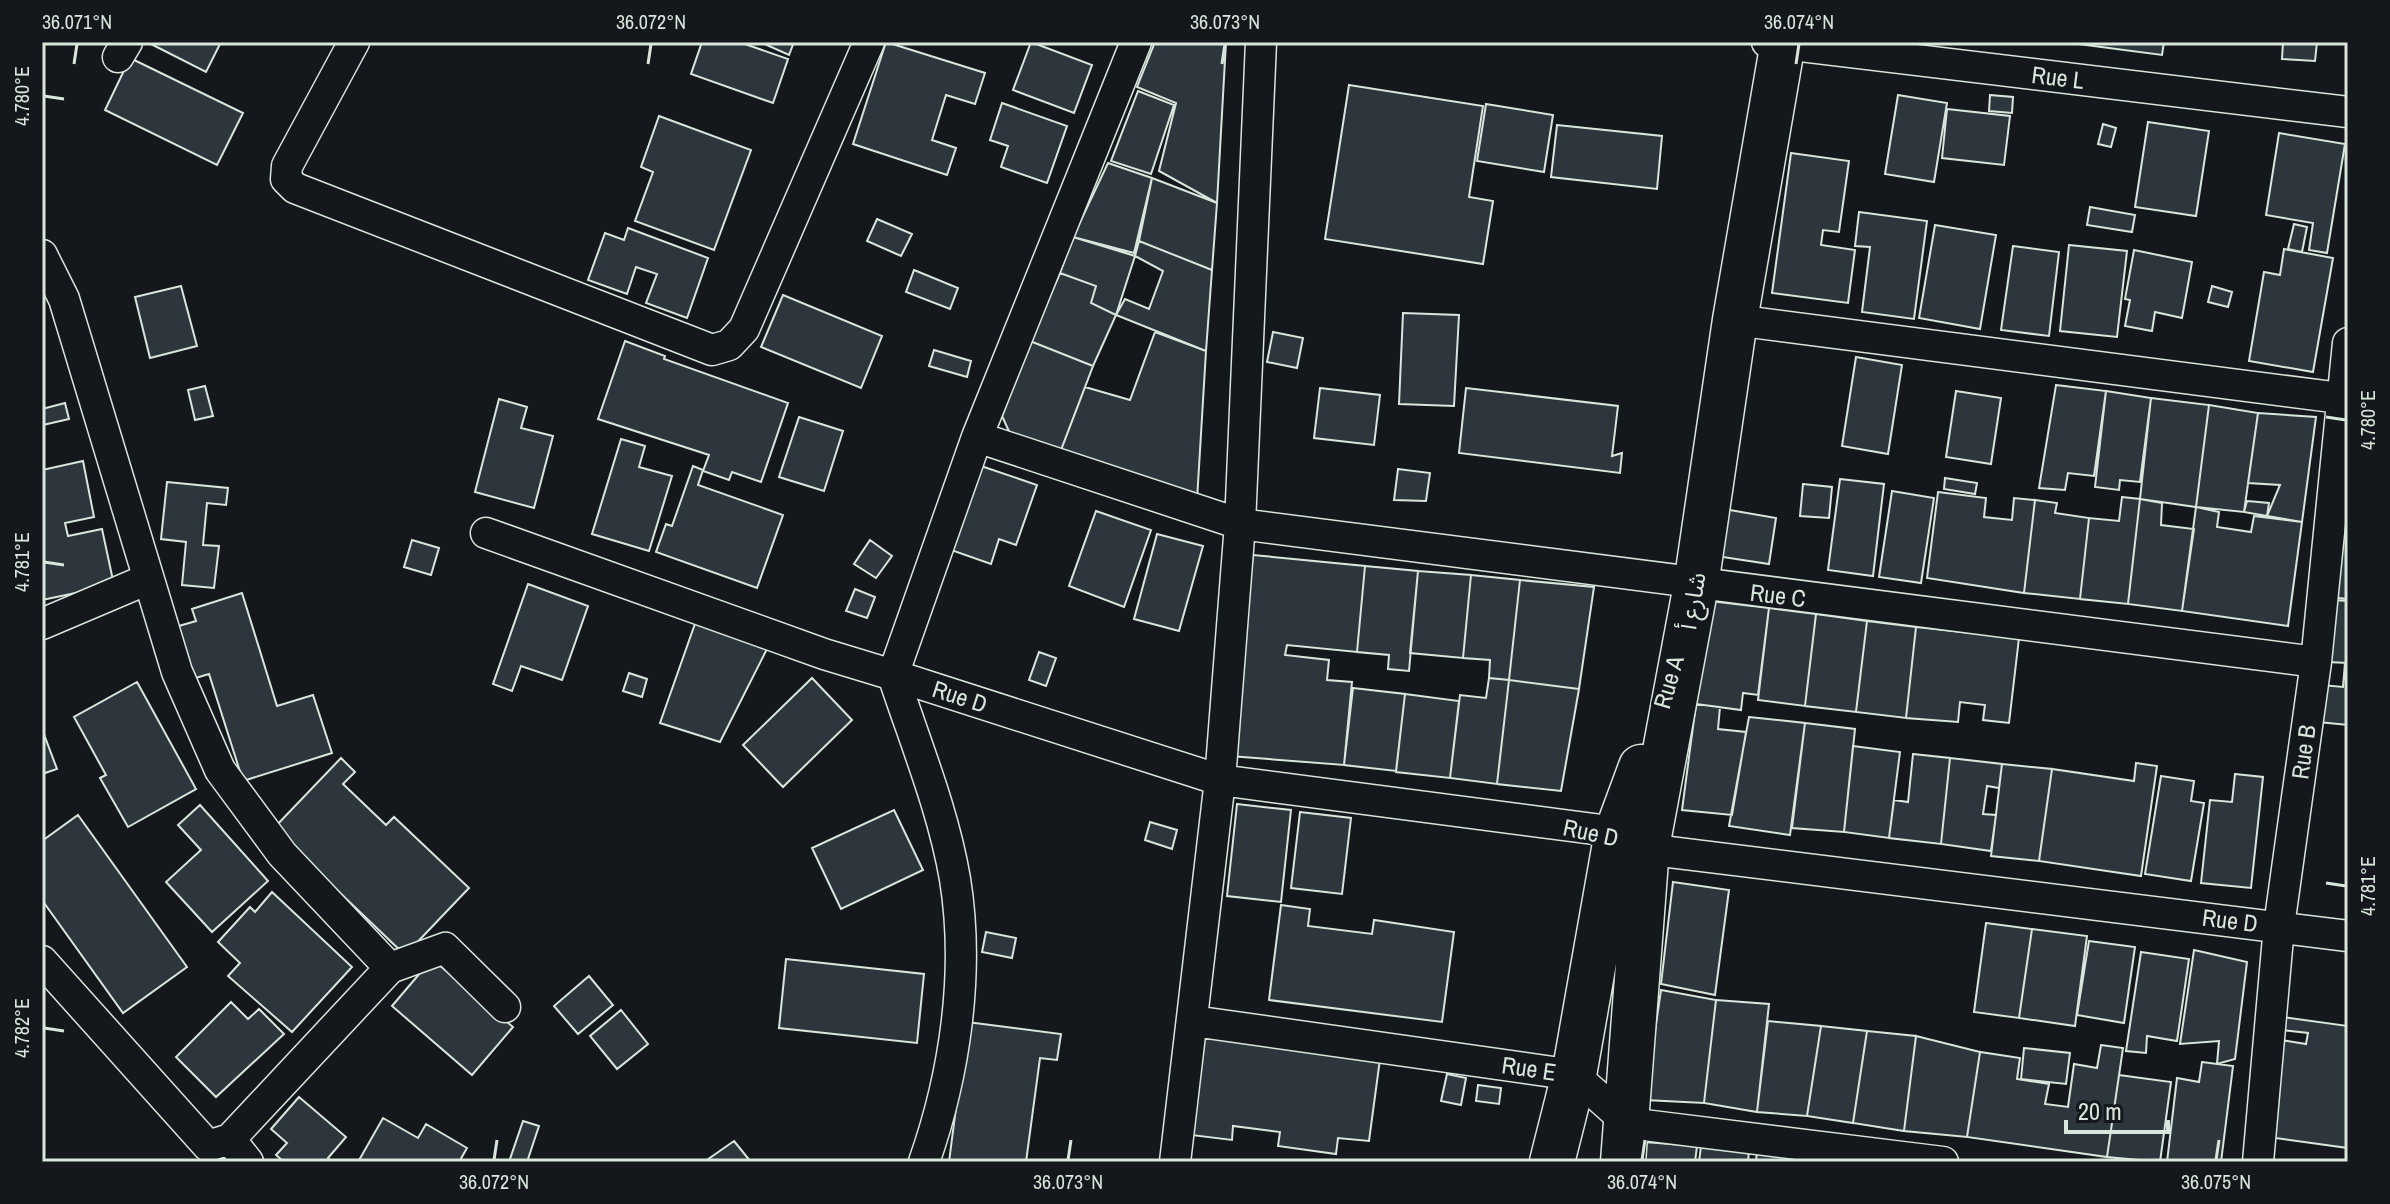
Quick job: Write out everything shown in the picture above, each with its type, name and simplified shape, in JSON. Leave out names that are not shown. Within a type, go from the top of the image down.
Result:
[{"type":"street","points":[[354,42],[287,166],[286,179],[295,188],[712,350],[729,345],[744,329],[869,42]]},
{"type":"street","points":[[924,1162],[946,1091],[957,1023],[959,956],[955,881],[938,809],[893,675],[977,437],[1136,42]]},
{"type":"street","points":[[1175,1162],[1220,780],[1240,524],[1261,42]]},
{"type":"street","name":"Rue L","points":[[1778,42],[2348,112]]},
{"type":"street","name":"شارع أ","points":[[1552,1162],[1636,843],[1696,585],[1778,42]]},
{"type":"street","points":[[42,255],[69,313],[177,672],[220,770],[282,854],[390,968]]},
{"type":"street","points":[[1735,320],[2344,398]]},
{"type":"street","name":"Rue B","points":[[2258,1162],[2279,926],[2316,662],[2348,343]]},
{"type":"street","name":"Rue C","points":[[977,437],[1240,524],[1696,585],[2316,662]]},
{"type":"street","name":"Rue D","points":[[486,533],[824,654],[1220,780],[1636,843],[2348,936]]},
{"type":"street","points":[[42,624],[148,579]]},
{"type":"street","name":"Rue A","points":[[1653,734],[1696,585]]},
{"type":"street","name":"شارع أ","points":[[1636,843],[1674,665]]},
{"type":"street","name":"شارع أ","points":[[1625,1143],[1636,843],[1653,734]]},
{"type":"street","points":[[42,961],[208,1146],[239,1151],[390,968],[445,948],[505,1007]]},
{"type":"street","name":"Rue E","points":[[1193,1021],[1574,1075],[1625,1143]]},
{"type":"street","points":[[1625,1143],[1943,1162]]},
{"type":"building","points":[[147,42],[221,42],[206,72]]},
{"type":"building","points":[[702,42],[739,42],[788,59],[773,103],[691,74]]},
{"type":"building","points":[[760,42],[794,42],[789,55]]},
{"type":"building","points":[[886,42],[985,73],[975,104],[946,95],[932,140],[956,148],[947,175],[853,144]]},
{"type":"building","points":[[1031,42],[1092,65],[1074,113],[1013,90]]},
{"type":"building","points":[[1155,42],[1226,42],[1217,203],[1159,171],[1176,103],[1137,87]]},
{"type":"building","points":[[2063,42],[2164,42],[2162,55]]},
{"type":"building","points":[[2283,42],[2317,42],[2315,61],[2282,59]]},
{"type":"building","points":[[130,58],[243,113],[217,165],[105,110]]},
{"type":"building","points":[[1349,85],[1483,106],[1469,197],[1493,201],[1483,264],[1325,239]]},
{"type":"building","points":[[1138,91],[1174,105],[1151,174],[1111,161]]},
{"type":"building","points":[[1898,95],[1947,103],[1934,182],[1885,174]]},
{"type":"building","points":[[1990,95],[2013,97],[2012,113],[1989,111]]},
{"type":"building","points":[[1002,103],[1067,126],[1047,183],[1001,167],[1008,146],[990,140]]},
{"type":"building","points":[[1486,104],[1553,115],[1544,172],[1477,161]]},
{"type":"building","points":[[1947,109],[2010,116],[2004,165],[1942,158]]},
{"type":"building","points":[[659,116],[751,150],[714,250],[635,221],[653,172],[641,167]]},
{"type":"building","points":[[2148,122],[2209,131],[2196,216],[2135,207]]},
{"type":"building","points":[[2103,124],[2116,128],[2111,147],[2098,144]]},
{"type":"building","points":[[1557,125],[1662,136],[1657,189],[1551,177]]},
{"type":"building","points":[[2279,133],[2345,144],[2327,253],[2309,250],[2313,223],[2266,215]]},
{"type":"building","points":[[1791,153],[1849,161],[1839,232],[1823,230],[1821,245],[1855,250],[1848,303],[1772,293]]},
{"type":"building","points":[[1108,163],[1152,178],[1134,253],[1073,237]]},
{"type":"building","points":[[1152,178],[1217,203],[1212,270],[1139,241]]},
{"type":"building","points":[[2090,207],[2135,215],[2132,232],[2087,225]]},
{"type":"building","points":[[1859,212],[1927,221],[1914,319],[1862,312],[1870,247],[1855,246]]},
{"type":"building","points":[[877,219],[912,234],[901,256],[867,241]]},
{"type":"building","points":[[2294,224],[2307,227],[2302,252],[2288,249]]},
{"type":"building","points":[[1935,225],[1996,235],[1980,329],[1919,318]]},
{"type":"building","points":[[628,228],[708,258],[687,318],[646,303],[657,274],[636,267],[627,294],[588,280],[605,233],[624,240]]},
{"type":"building","points":[[1073,237],[1135,256],[1116,315],[1091,303],[1096,286],[1060,273]]},
{"type":"building","points":[[1139,241],[1212,270],[1206,351],[1116,315],[1125,299],[1149,309],[1163,271],[1135,256]]},
{"type":"building","points":[[2069,245],[2127,251],[2117,337],[2060,331]]},
{"type":"building","points":[[2013,246],[2059,252],[2049,336],[2001,330]]},
{"type":"building","points":[[2284,249],[2333,258],[2313,372],[2249,361],[2264,272],[2280,275]]},
{"type":"building","points":[[2134,250],[2192,262],[2182,318],[2155,312],[2152,331],[2125,326],[2130,300],[2125,299]]},
{"type":"building","points":[[914,270],[958,288],[950,309],[906,292]]},
{"type":"building","points":[[1060,273],[1096,286],[1091,303],[1116,315],[1093,366],[1030,341]]},
{"type":"building","points":[[181,286],[197,346],[150,358],[135,297]]},
{"type":"building","points":[[2212,286],[2232,292],[2228,307],[2208,302]]},
{"type":"building","points":[[783,295],[882,336],[861,388],[761,347]]},
{"type":"building","points":[[1403,313],[1459,315],[1454,406],[1399,404]]},
{"type":"building","points":[[1155,332],[1206,351],[1197,500],[1061,450],[1085,387],[1130,400]]},
{"type":"building","points":[[1273,332],[1303,338],[1297,368],[1267,362]]},
{"type":"building","points":[[625,341],[665,356],[664,359],[788,403],[761,482],[732,472],[729,480],[703,471],[709,455],[598,419]]},
{"type":"building","points":[[1030,341],[1093,366],[1061,450],[1012,438],[1002,416]]},
{"type":"building","points":[[934,350],[971,361],[967,377],[929,366]]},
{"type":"building","points":[[1856,357],[1902,365],[1888,454],[1842,446]]},
{"type":"building","points":[[2056,385],[2106,391],[2094,476],[2068,473],[2065,490],[2039,488]]},
{"type":"building","points":[[205,386],[213,416],[195,420],[188,390]]},
{"type":"building","points":[[1320,388],[1380,395],[1374,445],[1314,438]]},
{"type":"building","points":[[1466,388],[1618,406],[1612,456],[1622,453],[1620,473],[1459,453]]},
{"type":"building","points":[[1956,391],[2001,398],[1991,464],[1946,457]]},
{"type":"building","points":[[2106,391],[2151,398],[2140,482],[2120,480],[2119,490],[2095,487]]},
{"type":"building","points":[[2151,398],[2209,405],[2196,507],[2140,499]]},
{"type":"building","points":[[499,399],[527,407],[521,428],[553,436],[534,508],[475,492]]},
{"type":"building","points":[[65,403],[69,419],[43,425],[42,409]]},
{"type":"building","points":[[2209,405],[2258,413],[2244,512],[2196,507]]},
{"type":"building","points":[[2258,413],[2316,417],[2302,522],[2267,516],[2280,485],[2248,483]]},
{"type":"building","points":[[799,417],[843,431],[824,491],[779,477]]},
{"type":"building","points":[[621,439],[645,446],[639,467],[672,476],[649,551],[592,534]]},
{"type":"building","points":[[83,461],[94,517],[65,523],[68,536],[102,529],[114,585],[42,600],[42,470]]},
{"type":"building","points":[[693,466],[703,470],[698,485],[783,515],[757,588],[656,552],[666,524],[672,526]]},
{"type":"building","points":[[981,466],[1037,485],[1016,545],[999,539],[991,564],[951,550]]},
{"type":"building","points":[[1398,469],[1430,473],[1426,501],[1394,500]]},
{"type":"building","points":[[1945,478],[1977,483],[1975,494],[1944,489]]},
{"type":"building","points":[[2348,478],[2348,599],[2330,597]]},
{"type":"building","points":[[1840,479],[1884,484],[1873,576],[1828,570]]},
{"type":"building","points":[[167,482],[228,488],[226,505],[207,503],[203,545],[219,546],[214,588],[182,585],[186,542],[161,539]]},
{"type":"building","points":[[1803,484],[1832,487],[1829,518],[1800,516]]},
{"type":"building","points":[[1892,491],[1934,498],[1921,583],[1879,577]]},
{"type":"building","points":[[1938,492],[1986,498],[1984,517],[2012,520],[2014,498],[2035,500],[2024,593],[1927,578]]},
{"type":"building","points":[[2122,497],[2140,499],[2128,604],[2080,599],[2089,518],[2119,521]]},
{"type":"building","points":[[2140,499],[2162,503],[2161,525],[2194,529],[2182,611],[2128,604]]},
{"type":"building","points":[[2035,500],[2057,503],[2055,513],[2089,518],[2080,599],[2024,593]]},
{"type":"building","points":[[2247,501],[2269,503],[2267,516],[2244,512]]},
{"type":"building","points":[[2196,507],[2219,512],[2217,527],[2251,532],[2254,516],[2302,522],[2288,626],[2182,611]]},
{"type":"building","points":[[1724,509],[1776,518],[1769,564],[1716,556]]},
{"type":"building","points":[[1096,511],[1151,530],[1124,607],[1069,586]]},
{"type":"building","points":[[1157,534],[1203,546],[1179,631],[1134,619]]},
{"type":"building","points":[[412,540],[439,548],[431,575],[404,567]]},
{"type":"building","points":[[870,540],[892,556],[876,578],[854,564]]},
{"type":"building","points":[[1253,555],[1365,566],[1357,652],[1287,645],[1285,655],[1329,660],[1327,680],[1352,682],[1344,765],[1230,756]]},
{"type":"building","points":[[1365,566],[1418,571],[1409,671],[1388,669],[1389,655],[1357,652]]},
{"type":"building","points":[[1418,571],[1471,575],[1463,658],[1410,653]]},
{"type":"building","points":[[1471,575],[1520,580],[1509,680],[1489,678],[1490,660],[1463,658]]},
{"type":"building","points":[[1520,580],[1594,587],[1579,689],[1509,680]]},
{"type":"building","points":[[528,584],[588,606],[562,680],[521,666],[512,691],[493,684]]},
{"type":"building","points":[[855,589],[875,597],[867,618],[846,611]]},
{"type":"building","points":[[242,593],[277,706],[313,695],[332,753],[243,781],[209,674],[189,680],[172,628],[196,621],[192,609]]},
{"type":"building","points":[[2334,600],[2348,601],[2348,663],[2328,662]]},
{"type":"building","points":[[1710,601],[1769,608],[1758,695],[1743,693],[1741,710],[1696,704]]},
{"type":"building","points":[[1769,608],[1816,614],[1805,706],[1758,700]]},
{"type":"building","points":[[1816,614],[1867,621],[1856,712],[1805,706]]},
{"type":"building","points":[[697,618],[770,643],[720,742],[660,723]]},
{"type":"building","points":[[1867,621],[1916,627],[1906,718],[1856,712]]},
{"type":"building","points":[[1916,627],[2019,638],[2009,723],[1983,720],[1985,705],[1960,702],[1958,722],[1906,718]]},
{"type":"building","points":[[1039,652],[1056,658],[1046,686],[1029,680]]},
{"type":"building","points":[[2345,663],[2348,725],[2318,722],[2322,685],[2343,687]]},
{"type":"building","points":[[629,673],[647,679],[642,697],[623,691]]},
{"type":"building","points":[[812,678],[852,720],[783,787],[743,745]]},
{"type":"building","points":[[1489,678],[1509,680],[1497,784],[1450,778],[1460,695],[1486,698]]},
{"type":"building","points":[[1509,680],[1579,689],[1561,791],[1497,784]]},
{"type":"building","points":[[137,682],[196,789],[128,827],[100,778],[106,775],[74,717]]},
{"type":"building","points":[[1353,688],[1405,694],[1396,771],[1344,765]]},
{"type":"building","points":[[1405,694],[1459,701],[1450,778],[1396,772]]},
{"type":"building","points":[[1696,704],[1720,707],[1718,729],[1746,732],[1732,815],[1682,810]]},
{"type":"building","points":[[1749,717],[1805,723],[1790,835],[1729,826]]},
{"type":"building","points":[[1805,723],[1855,729],[1844,832],[1792,828]]},
{"type":"building","points":[[42,729],[57,769],[42,774]]},
{"type":"building","points":[[1853,746],[1900,752],[1889,838],[1844,832]]},
{"type":"building","points":[[1913,754],[1950,758],[1941,844],[1889,838],[1894,800],[1908,802]]},
{"type":"building","points":[[341,758],[355,772],[343,784],[386,825],[394,817],[469,888],[405,955],[273,829]]},
{"type":"building","points":[[1950,758],[2002,764],[1999,788],[1987,786],[1983,814],[1996,815],[1991,851],[1941,844]]},
{"type":"building","points":[[2136,763],[2157,766],[2141,876],[2039,861],[2052,769],[2134,781]]},
{"type":"building","points":[[2002,764],[2052,769],[2039,861],[1991,856]]},
{"type":"building","points":[[2235,774],[2263,777],[2251,888],[2201,883],[2210,800],[2232,802]]},
{"type":"building","points":[[2161,776],[2194,781],[2191,801],[2204,803],[2191,881],[2145,874]]},
{"type":"building","points":[[1237,804],[1291,810],[1281,902],[1227,896]]},
{"type":"building","points":[[200,805],[268,881],[212,932],[166,882],[201,850],[178,825]]},
{"type":"building","points":[[894,810],[923,870],[841,909],[812,848]]},
{"type":"building","points":[[1300,812],[1351,818],[1342,894],[1291,888]]},
{"type":"building","points":[[78,815],[187,967],[123,1013],[42,900],[42,841]]},
{"type":"building","points":[[1150,822],[1177,830],[1172,849],[1145,840]]},
{"type":"building","points":[[1673,882],[1729,890],[1715,995],[1661,984]]},
{"type":"building","points":[[272,892],[352,967],[292,1032],[228,976],[240,963],[218,942],[250,907],[255,912]]},
{"type":"building","points":[[1281,905],[1310,909],[1308,926],[1372,934],[1374,920],[1454,932],[1442,1022],[1269,1000]]},
{"type":"building","points":[[1986,923],[2032,929],[2019,1018],[1974,1012]]},
{"type":"building","points":[[2032,929],[2087,936],[2075,1026],[2019,1018]]},
{"type":"building","points":[[986,932],[1016,938],[1012,958],[982,952]]},
{"type":"building","points":[[2089,941],[2135,947],[2124,1023],[2077,1015]]},
{"type":"building","points":[[2194,950],[2247,962],[2235,1059],[2217,1064],[2219,1041],[2180,1044]]},
{"type":"building","points":[[2141,952],[2189,959],[2177,1041],[2147,1036],[2146,1053],[2126,1051]]},
{"type":"building","points":[[432,959],[513,1027],[472,1075],[392,1006]]},
{"type":"building","points":[[786,959],[924,974],[917,1043],[779,1028]]},
{"type":"building","points":[[589,976],[613,1005],[578,1034],[554,1006]]},
{"type":"building","points":[[1661,990],[1716,1000],[1704,1103],[1645,1100]]},
{"type":"building","points":[[1716,1000],[1769,1004],[1757,1112],[1704,1103]]},
{"type":"building","points":[[231,1002],[248,1019],[259,1009],[284,1034],[216,1097],[176,1057]]},
{"type":"building","points":[[621,1010],[648,1044],[617,1069],[590,1036]]},
{"type":"building","points":[[2283,1017],[2348,1026],[2348,1148],[2268,1137],[2281,1040],[2306,1044],[2308,1033],[2281,1030]]},
{"type":"building","points":[[1768,1021],[1821,1026],[1807,1116],[1757,1112]]},
{"type":"building","points":[[967,1022],[1061,1034],[1057,1060],[1040,1058],[1026,1162],[949,1162]]},
{"type":"building","points":[[1821,1026],[1867,1031],[1853,1123],[1807,1116]]},
{"type":"building","points":[[1867,1031],[1916,1036],[1904,1131],[1853,1123]]},
{"type":"building","points":[[1916,1036],[1980,1052],[1967,1137],[1904,1131]]},
{"type":"building","points":[[1203,1037],[1380,1059],[1369,1141],[1338,1138],[1336,1154],[1278,1146],[1280,1132],[1233,1126],[1232,1140],[1191,1135]]},
{"type":"building","points":[[2101,1045],[2123,1048],[2107,1157],[1967,1137],[1980,1052],[2020,1058],[2017,1079],[2049,1084],[2045,1104],[2068,1107],[2074,1064],[2097,1068]]},
{"type":"building","points":[[2024,1048],[2070,1053],[2066,1084],[2021,1079]]},
{"type":"building","points":[[2202,1062],[2233,1066],[2221,1162],[2167,1162],[2177,1078],[2199,1082]]},
{"type":"building","points":[[1447,1074],[1466,1078],[1461,1105],[1441,1101]]},
{"type":"building","points":[[2119,1075],[2171,1082],[2160,1162],[2107,1157]]},
{"type":"building","points":[[1478,1085],[1501,1088],[1499,1104],[1476,1101]]},
{"type":"building","points":[[299,1097],[346,1137],[328,1158],[332,1162],[284,1162],[276,1155],[287,1143],[271,1129]]},
{"type":"building","points":[[383,1118],[418,1138],[426,1124],[467,1148],[459,1162],[358,1162]]},
{"type":"building","points":[[523,1121],[539,1126],[527,1162],[509,1162]]},
{"type":"building","points":[[734,1141],[751,1162],[704,1162]]},
{"type":"building","points":[[1644,1142],[1697,1146],[1695,1162],[1640,1162]]},
{"type":"building","points":[[1701,1146],[1749,1150],[1748,1162],[1699,1162]]},
{"type":"building","points":[[1757,1151],[1800,1156],[1799,1162],[1756,1162]]}]
